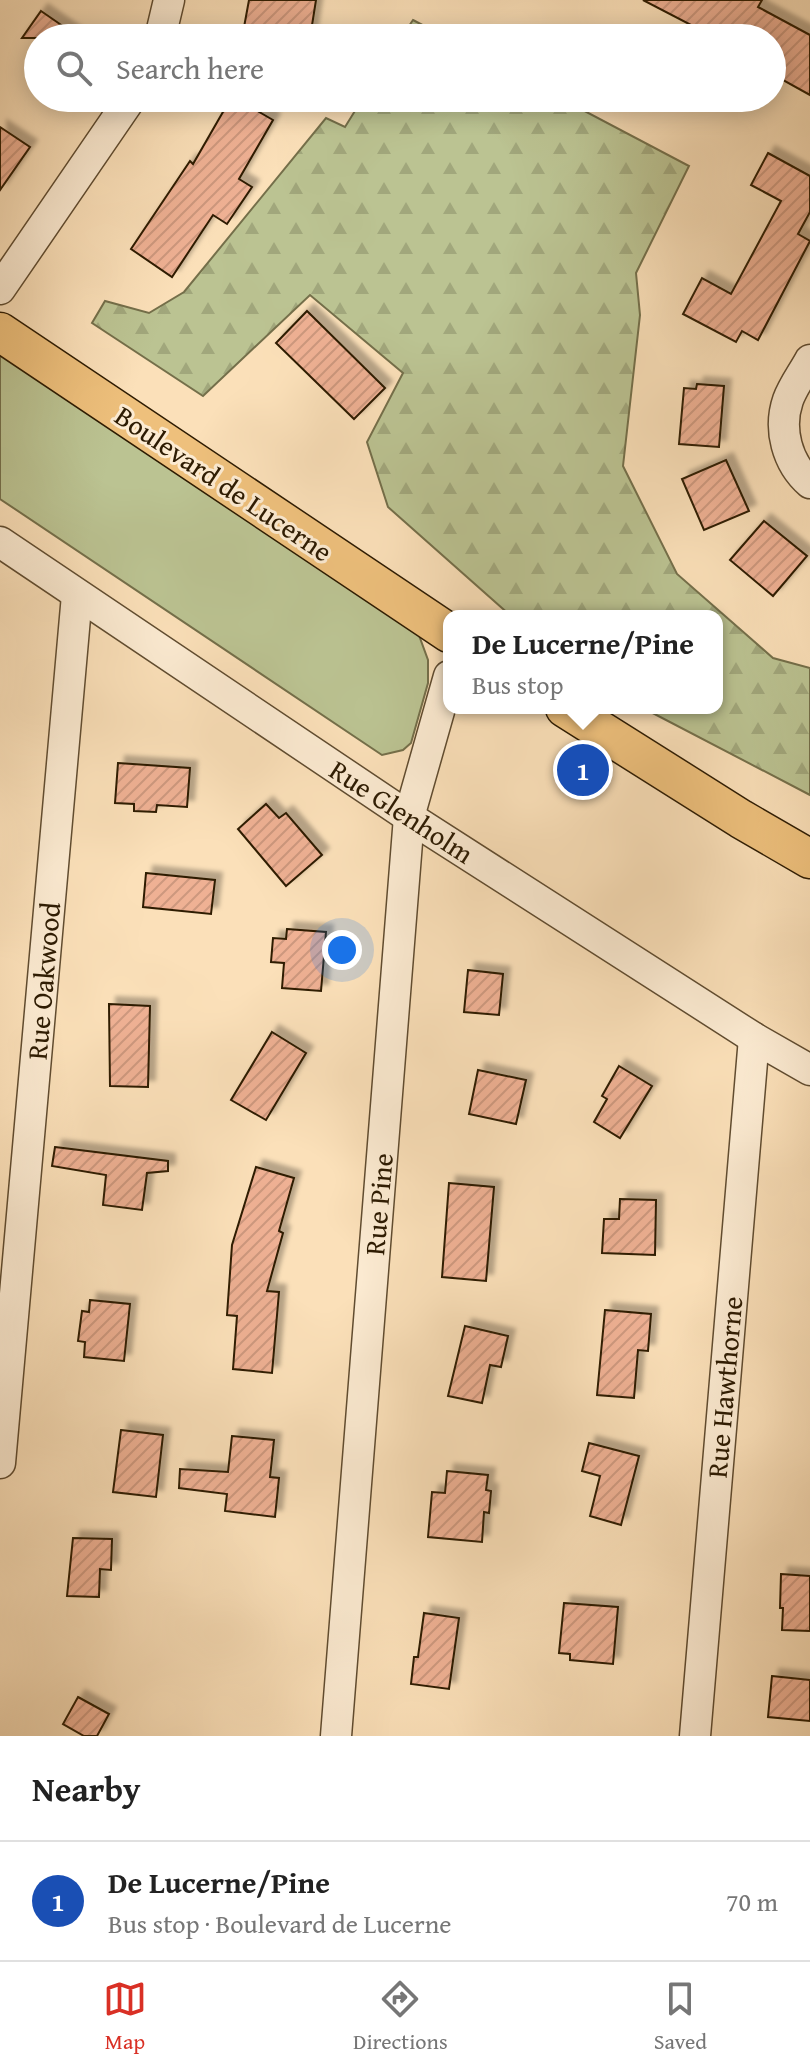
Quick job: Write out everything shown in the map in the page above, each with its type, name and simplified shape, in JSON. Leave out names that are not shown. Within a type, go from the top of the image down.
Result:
[{"type":"main road","name":"Boulevard de Lucerne","points":[[0,332],[443,629]]},
{"type":"main road","points":[[575,714],[810,859]]},
{"type":"street","points":[[163,24],[169,0]]},
{"type":"street","points":[[0,289],[121,112]]},
{"type":"street","points":[[810,360],[788,401],[784,426],[787,448],[794,466],[810,483]]},
{"type":"street","name":"Rue Glenholm","points":[[0,542],[409,817],[754,1038],[810,1070]]},
{"type":"street","name":"Rue Oakwood","points":[[0,1463],[77,595]]},
{"type":"street","name":"Rue Pine","points":[[336,1736],[409,817],[443,697]]},
{"type":"street","name":"Rue Hawthorne","points":[[695,1736],[754,1038]]},
{"type":"green space","points":[[354,112],[587,112],[689,166],[636,273],[640,315],[623,466],[677,574],[718,610],[504,610],[388,507],[367,442],[403,373],[310,295],[203,396],[92,323],[105,301],[149,313],[184,292],[326,118],[345,127]]},
{"type":"green space","points":[[0,336],[417,630],[428,660],[428,683],[411,743],[403,750],[382,755],[0,499]]},
{"type":"green space","points":[[723,614],[773,658],[810,668],[810,795],[655,714],[723,714]]},
{"type":"building","points":[[249,0],[316,0],[312,24],[245,24]]},
{"type":"building","points":[[643,0],[762,0],[758,7],[810,35],[810,95],[786,82],[786,24],[689,24]]},
{"type":"building","points":[[41,11],[60,24],[32,24]]},
{"type":"building","points":[[223,112],[259,112],[273,120],[239,179],[252,187],[227,224],[213,215],[172,277],[131,249],[190,161],[193,164]]},
{"type":"building","points":[[0,127],[30,147],[0,190]]},
{"type":"building","points":[[768,153],[810,176],[810,212],[798,234],[810,241],[758,340],[742,331],[736,342],[683,314],[702,278],[731,294],[781,201],[751,185]]},
{"type":"building","points":[[307,311],[385,388],[354,419],[276,343]]},
{"type":"building","points":[[697,384],[724,386],[719,447],[679,444],[684,388],[696,389]]},
{"type":"building","points":[[726,460],[749,511],[704,530],[682,479]]},
{"type":"building","points":[[764,521],[807,556],[773,596],[730,560]]},
{"type":"building","points":[[118,763],[190,768],[187,807],[157,805],[156,812],[134,811],[134,804],[115,803]]},
{"type":"building","points":[[266,804],[279,818],[286,813],[322,855],[286,886],[238,829]]},
{"type":"building","points":[[146,873],[215,880],[211,914],[143,907]]},
{"type":"building","points":[[287,929],[326,932],[321,991],[282,988],[284,963],[271,962],[273,938],[286,939]]},
{"type":"building","points":[[468,970],[503,974],[499,1015],[464,1012]]},
{"type":"building","points":[[109,1004],[150,1006],[148,1087],[110,1086]]},
{"type":"building","points":[[272,1032],[306,1053],[266,1120],[231,1100]]},
{"type":"building","points":[[619,1066],[652,1086],[620,1138],[594,1122],[607,1099],[602,1096]]},
{"type":"building","points":[[478,1070],[526,1080],[516,1124],[469,1114]]},
{"type":"building","points":[[55,1147],[168,1161],[168,1171],[147,1173],[142,1210],[103,1205],[106,1175],[52,1166]]},
{"type":"building","points":[[256,1167],[294,1178],[267,1291],[279,1292],[272,1373],[233,1369],[237,1316],[227,1315],[232,1245]]},
{"type":"building","points":[[449,1183],[494,1187],[486,1281],[442,1277]]},
{"type":"building","points":[[620,1199],[656,1200],[655,1255],[602,1253],[604,1219],[619,1219]]},
{"type":"building","points":[[90,1300],[130,1304],[124,1361],[84,1357],[85,1342],[78,1341],[82,1311],[89,1312]]},
{"type":"building","points":[[605,1310],[651,1314],[648,1351],[638,1350],[634,1398],[597,1395]]},
{"type":"building","points":[[465,1326],[508,1336],[501,1367],[490,1365],[482,1403],[448,1396]]},
{"type":"building","points":[[121,1430],[163,1435],[156,1497],[113,1492]]},
{"type":"building","points":[[232,1436],[274,1440],[270,1477],[279,1478],[275,1517],[225,1511],[227,1494],[179,1488],[180,1469],[228,1472]]},
{"type":"building","points":[[589,1443],[639,1456],[621,1525],[590,1516],[600,1476],[582,1471]]},
{"type":"building","points":[[447,1471],[488,1475],[486,1490],[491,1491],[489,1513],[484,1512],[482,1542],[428,1537],[432,1492],[445,1493]]},
{"type":"building","points":[[73,1538],[112,1539],[111,1570],[100,1569],[99,1597],[67,1596]]},
{"type":"building","points":[[781,1574],[810,1576],[810,1631],[782,1630]]},
{"type":"building","points":[[564,1603],[618,1607],[613,1664],[570,1660],[570,1654],[559,1653]]},
{"type":"building","points":[[424,1613],[459,1618],[449,1689],[411,1684]]},
{"type":"building","points":[[772,1676],[810,1680],[810,1721],[768,1717]]},
{"type":"building","points":[[78,1697],[109,1714],[97,1736],[84,1736],[63,1724]]},
{"type":"place","name":"De Lucerne/Pine","points":[[583,770]]}]
